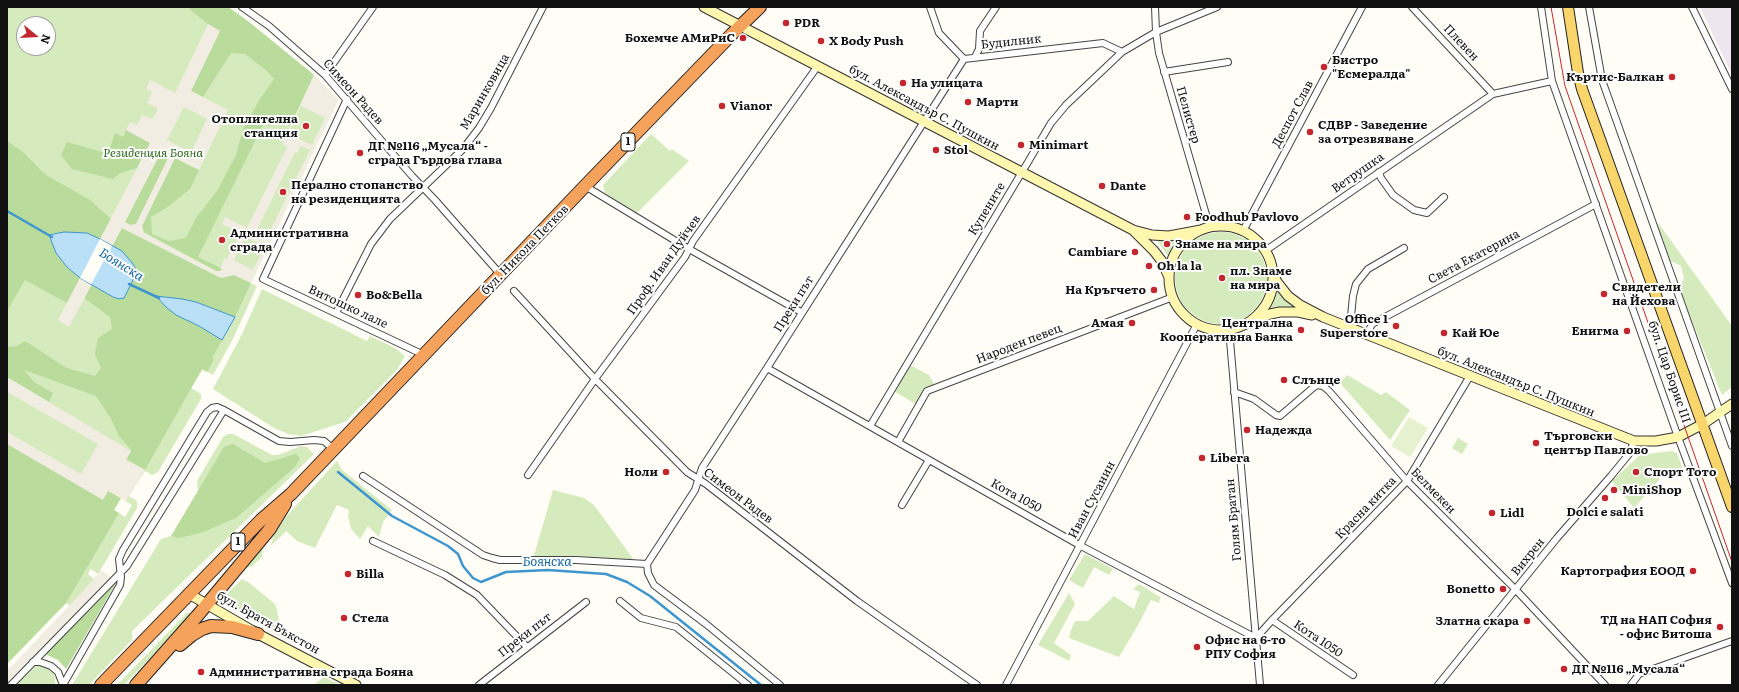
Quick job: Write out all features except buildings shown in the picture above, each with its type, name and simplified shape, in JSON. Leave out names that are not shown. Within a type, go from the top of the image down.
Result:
[{"type":"highway","name":"бул. Никола Петков","points":[[189,594],[261,520],[291,494],[585,186],[760,7]]},
{"type":"highway","name":"бул. Никола Петков","points":[[208,604],[269,530],[291,494]]},
{"type":"highway","name":"1","points":[[101,685],[189,594]]},
{"type":"highway","name":"1","points":[[136,685],[208,604]]},
{"type":"highway","points":[[161,658],[192,635],[211,626],[232,627],[258,634]]},
{"type":"main road","name":"бул. Александър С. Пушкин","points":[[704,7],[1133,230],[1152,235],[1169,236],[1205,229]]},
{"type":"main road","name":"бул. Цар Борис III","points":[[1568,7],[1578,73],[1582,89],[1732,507]]},
{"type":"main road","points":[[1226,227],[1243,231],[1255,240],[1265,251],[1272,271],[1272,285],[1268,298],[1260,312],[1248,322],[1229,329],[1212,329],[1197,324],[1185,316],[1173,297],[1169,277],[1173,260],[1178,250],[1187,239],[1205,229],[1226,227]]},
{"type":"main road","name":"бул. Александър С. Пушкин","points":[[1133,230],[1161,260],[1169,277]]},
{"type":"main road","name":"бул. Александър С. Пушкин","points":[[1272,271],[1277,282],[1288,296],[1300,305],[1323,317],[1634,441],[1656,441],[1678,437],[1702,424],[1732,404]]},
{"type":"main road","name":"бул. Александър С. Пушкин","points":[[1248,322],[1280,312],[1298,312],[1323,317]]},
{"type":"main road","name":"бул. Братя Бъкстон","points":[[189,594],[258,634],[356,685]]},
{"type":"street","name":"Симеон Радев","points":[[242,7],[269,26],[325,75],[501,275]]},
{"type":"street","points":[[325,75],[373,7]]},
{"type":"street","name":"Маринковица","points":[[336,313],[371,244],[390,219],[463,149],[479,128],[491,108],[543,7]]},
{"type":"street","points":[[930,7],[939,33],[964,59]]},
{"type":"street","points":[[975,57],[979,49],[980,31],[996,7]]},
{"type":"street","name":"Пелистер","points":[[1155,7],[1159,53],[1205,229]]},
{"type":"street","points":[[1156,32],[1217,7]]},
{"type":"street","name":"Деспот Слав","points":[[1243,231],[1362,7]]},
{"type":"street","name":"Плевен","points":[[1412,7],[1493,94]]},
{"type":"street","name":"бул. Цар Борис III","points":[[1541,7],[1552,81],[1678,437],[1732,583]]},
{"type":"street","points":[[1589,7],[1602,80],[1732,446]]},
{"type":"street","points":[[1692,7],[1732,89]]},
{"type":"street","name":"Купените","points":[[870,426],[1051,123],[1066,105],[1122,52],[1156,32]]},
{"type":"street","name":"Будилник","points":[[964,59],[1103,43],[1122,52]]},
{"type":"street","name":"Преки път","points":[[647,564],[695,490],[702,468],[964,59]]},
{"type":"street","points":[[1164,72],[1228,62]]},
{"type":"street","name":"Проф. Иван Дуйчев","points":[[528,475],[685,257],[689,249],[817,66]]},
{"type":"street","name":"Ветрушка","points":[[1265,251],[1493,94],[1552,81]]},
{"type":"street","name":"Витошко лале","points":[[347,99],[263,279],[424,355]]},
{"type":"street","points":[[1379,172],[1381,178],[1393,195],[1414,210],[1427,213],[1444,197]]},
{"type":"street","points":[[585,186],[689,249],[801,312]]},
{"type":"street","name":"Света Екатерина","points":[[1367,334],[1372,324],[1596,204]]},
{"type":"street","points":[[1350,327],[1353,296],[1356,284],[1368,269],[1404,248]]},
{"type":"street","name":"Симеон Радев","points":[[514,291],[595,380],[687,472],[857,601],[977,685]]},
{"type":"street","name":"Народен певец","points":[[898,442],[927,391],[1173,297]]},
{"type":"street","name":"Иван Сусанин","points":[[1006,685],[1081,546],[1197,324]]},
{"type":"street","name":"Голям Братан","points":[[1229,329],[1260,685]]},
{"type":"street","name":"Кота 1050","points":[[767,368],[1081,546],[1256,638]]},
{"type":"street","name":"Красна китка","points":[[1256,638],[1407,481],[1470,376]]},
{"type":"street","name":"Белмекен","points":[[1234,392],[1254,399],[1276,415],[1280,416],[1314,387],[1318,385],[1323,386],[1332,394],[1407,481],[1516,590],[1605,685]]},
{"type":"street","points":[[63,685],[120,585],[121,572],[119,558],[123,550],[207,412],[212,408],[217,407],[279,441],[324,441],[333,449]]},
{"type":"street","points":[[11,685],[121,572],[134,556],[224,410]]},
{"type":"street","name":"Вихрен","points":[[1438,685],[1557,538],[1628,454],[1634,441]]},
{"type":"street","points":[[902,505],[929,460]]},
{"type":"street","points":[[176,463],[175,466],[178,471],[181,472],[187,469]]},
{"type":"street","points":[[363,476],[483,555],[492,558],[500,560],[576,560],[647,564],[648,573],[654,584],[706,624],[780,685]]},
{"type":"street","points":[[373,541],[445,575],[477,595],[527,647]]},
{"type":"street","points":[[620,600],[641,618],[676,627],[745,684]]},
{"type":"street","name":"Преки път","points":[[479,685],[586,602]]},
{"type":"street","name":"Кота 1050","points":[[1272,620],[1353,675]]},
{"type":"street","points":[[1631,685],[1640,674],[1732,641]]},
{"type":"street","points":[[33,662],[40,662],[51,666],[58,672],[63,685]]},
{"type":"shaded area","points":[[1700,7],[1732,7],[1732,75]]},
{"type":"shaded area","points":[[208,24],[220,31],[191,91],[228,110],[199,170],[175,158],[142,226],[144,233],[216,271],[220,271],[222,269],[220,268],[225,258],[227,259],[240,233],[222,224],[225,217],[247,228],[287,147],[282,144],[314,75],[338,100],[251,283],[234,275],[221,278],[122,228],[69,327],[58,320],[150,143],[126,130],[130,122],[137,125],[142,115],[153,119],[158,108],[147,103],[152,92],[146,89],[150,80],[175,93]],"holes":[[[301,106],[325,118],[312,145],[288,134]],[[184,107],[207,119],[191,152],[167,140]],[[301,146],[310,150],[268,235],[257,230],[295,152],[297,153]],[[161,152],[169,156],[136,224],[130,225],[125,222]],[[245,237],[265,246],[253,270],[234,260]]]},
{"type":"shaded area","points":[[7,377],[131,451],[126,460],[145,470],[126,501],[108,491],[103,500],[7,444],[7,432],[81,474],[98,444],[7,392]]},
{"type":"shaded area","points":[[101,570],[112,578],[7,685],[7,669],[11,667]]},
{"type":"green space","name":"Резиденция Бояна","points":[[7,7],[228,7],[249,22],[314,75],[338,100],[251,283],[257,286],[233,339],[213,375],[203,369],[191,388],[201,394],[201,399],[158,472],[152,475],[145,471],[129,496],[137,501],[137,508],[98,574],[91,569],[88,574],[94,579],[70,606],[66,603],[7,664]],"holes":[[[121,498],[132,505],[125,517],[114,510]]]},
{"type":"green space","points":[[187,7],[228,7],[249,22],[314,75],[290,126],[274,118],[270,126],[264,123],[198,257],[223,269],[220,271],[216,271],[144,232],[142,226],[175,158],[199,170],[190,189],[168,207],[151,217],[152,234],[168,241],[186,238],[196,218],[217,191],[236,155],[243,129],[260,99],[274,79],[267,71],[245,54],[231,53],[203,97],[191,91],[220,31],[208,24]]},
{"type":"green space","points":[[126,130],[150,143],[137,168],[120,173],[113,179],[72,169],[61,155],[67,142],[102,152],[110,148],[115,133],[123,137]]},
{"type":"green space","points":[[651,134],[670,151],[672,149],[689,161],[637,213],[605,193],[603,185]]},
{"type":"green space","points":[[7,141],[23,152],[46,175],[90,200],[111,219],[100,239],[87,233],[67,267],[80,278],[67,303],[25,280],[7,311]]},
{"type":"green space","points":[[161,152],[170,156],[136,224],[130,225],[125,222]]},
{"type":"green space","points":[[1659,224],[1732,326],[1732,387],[1722,395],[1679,289],[1684,278],[1681,266],[1669,260],[1656,225]]},
{"type":"green space","points":[[122,228],[221,278],[234,275],[251,283],[235,317],[196,302],[156,296],[166,307],[222,340],[212,358],[214,360],[207,372],[202,369],[145,470],[126,459],[131,450],[119,436],[111,419],[96,396],[24,370],[34,382],[53,393],[49,402],[7,377],[7,347],[17,346],[25,341],[67,368],[95,376],[101,368],[95,354],[98,338],[112,329],[110,317],[84,298],[91,284],[113,297],[119,299],[124,297],[137,272],[133,264],[122,251],[112,246]]},
{"type":"green space","points":[[1221,232],[1238,236],[1253,246],[1263,261],[1267,278],[1263,295],[1253,310],[1238,320],[1221,324],[1204,320],[1189,310],[1179,295],[1175,278],[1179,261],[1189,246],[1204,236]]},
{"type":"green space","points":[[1184,237],[1176,246],[1170,259],[1156,239]]},
{"type":"green space","points":[[262,289],[367,341],[370,336],[395,348],[405,356],[396,371],[345,422],[301,436],[288,434],[274,428],[213,389],[242,334]]},
{"type":"green space","points":[[1278,289],[1298,308],[1269,311]]},
{"type":"green space","points":[[908,364],[929,375],[936,388],[927,391],[919,406],[892,390]]},
{"type":"green space","points":[[1347,375],[1381,395],[1386,392],[1410,410],[1390,440],[1340,383]]},
{"type":"green space","points":[[1409,417],[1428,428],[1410,457],[1391,446]]},
{"type":"green space","points":[[228,434],[233,434],[272,455],[278,455],[301,446],[307,447],[314,454],[132,631],[132,640],[89,685],[72,685],[161,539],[171,536],[177,528],[198,492],[197,481],[223,437]]},
{"type":"green space","points":[[1458,438],[1468,444],[1462,454],[1452,448]]},
{"type":"green space","points":[[7,444],[103,499],[108,491],[121,498],[114,510],[119,513],[66,603],[7,664]]},
{"type":"green space","points":[[233,444],[265,463],[296,454],[300,458],[295,467],[236,518],[201,533],[179,538],[171,536],[224,447]]},
{"type":"green space","points":[[1671,451],[1677,453],[1683,469],[1677,470],[1672,468],[1667,471],[1634,508],[1612,481],[1640,455]]},
{"type":"green space","points":[[337,461],[342,470],[392,510],[383,522],[379,537],[368,526],[360,539],[351,529],[348,516],[349,510],[337,505],[315,548],[297,541],[286,531],[271,546],[274,534],[285,518]]},
{"type":"green space","points":[[553,490],[584,498],[594,505],[634,560],[533,559]]},
{"type":"green space","points":[[264,540],[262,557],[251,567],[242,568]]},
{"type":"green space","points":[[1085,554],[1113,569],[1109,575],[1094,567],[1083,588],[1069,580]]},
{"type":"green space","points":[[242,579],[248,582],[275,604],[281,637],[227,604],[227,594]]},
{"type":"green space","points":[[116,583],[66,669],[58,660],[45,654]]},
{"type":"green space","points":[[1139,584],[1160,597],[1159,603],[1151,600],[1119,657],[1069,638],[1075,621],[1088,621],[1114,596],[1134,609],[1140,592],[1133,589]]},
{"type":"green space","points":[[1069,593],[1075,604],[1054,643],[1071,655],[1069,661],[1038,645]]},
{"type":"green space","points":[[188,612],[192,615],[124,685],[117,685]]},
{"type":"green space","points":[[37,665],[46,666],[51,670],[55,677],[55,685],[16,685]]},
{"type":"green space","points":[[324,677],[326,678],[341,685],[314,685]]},
{"type":"water","points":[[64,232],[87,233],[122,251],[133,264],[137,272],[124,298],[119,299],[113,297],[80,278],[67,267],[56,253],[49,235]]},
{"type":"water","points":[[156,296],[196,302],[235,317],[222,340],[199,326],[176,315]]},
{"type":"pier","points":[[100,239],[112,246],[91,284],[80,278]]},
{"type":"waterway","name":"Боянска","points":[[7,211],[52,237]]},
{"type":"waterway","name":"Боянска","points":[[129,284],[159,298]]},
{"type":"waterway","name":"Боянска","points":[[338,472],[392,516],[448,546],[458,554],[463,566],[473,578],[481,582],[506,572],[548,570],[606,574],[627,582],[650,596],[761,685]]},
{"type":"tram line","points":[[1551,7],[1565,86],[1732,562]]},
{"type":"place","name":"PDR","points":[[786,23]]},
{"type":"place","name":"Бохемче АМиРиС","points":[[743,38]]},
{"type":"place","name":"X Body Push","points":[[821,41]]},
{"type":"place","name":"Бистро \"Есмералда\"","points":[[1324,67]]},
{"type":"place","name":"Къртис-Балкан","points":[[1672,77]]},
{"type":"place","name":"На улицата","points":[[903,83]]},
{"type":"place","name":"Марти","points":[[968,102]]},
{"type":"place","name":"Vianor","points":[[722,106]]},
{"type":"place","name":"Отоплителна станция","points":[[306,126]]},
{"type":"place","name":"СДВР - Заведение за отрезвяване","points":[[1310,132]]},
{"type":"place","name":"Minimart","points":[[1021,145]]},
{"type":"place","name":"Stol","points":[[936,150]]},
{"type":"place","name":"ДГ №116 „Мусала“ - сграда Гърдова глава","points":[[360,153]]},
{"type":"place","name":"Dante","points":[[1102,186]]},
{"type":"place","name":"Перално стопанство на резиденцията","points":[[283,192]]},
{"type":"place","name":"Foodhub Pavlovo","points":[[1187,217]]},
{"type":"place","name":"Административна сграда","points":[[222,240]]},
{"type":"place","name":"Знаме на мира","points":[[1167,244]]},
{"type":"place","name":"Cambiare","points":[[1135,252]]},
{"type":"place","name":"Oh la la","points":[[1149,266]]},
{"type":"place","name":"пл. Знаме на мира","points":[[1222,278]]},
{"type":"place","name":"На Кръгчето","points":[[1154,290]]},
{"type":"place","name":"Свидетели на Йехова","points":[[1604,294]]},
{"type":"place","name":"Bo&Bella","points":[[358,295]]},
{"type":"place","name":"Амая","points":[[1132,323]]},
{"type":"place","name":"Office 1 Superstore","points":[[1396,326]]},
{"type":"place","name":"Централна Кооперативна Банка","points":[[1301,330]]},
{"type":"place","name":"Енигма","points":[[1627,331]]},
{"type":"place","name":"Кай Юе","points":[[1444,333]]},
{"type":"place","name":"Слънце","points":[[1284,380]]},
{"type":"place","name":"Надежда","points":[[1247,430]]},
{"type":"place","name":"Търговски център Павлово","points":[[1536,443]]},
{"type":"place","name":"Libera","points":[[1202,458]]},
{"type":"place","name":"Ноли","points":[[666,472]]},
{"type":"place","name":"Спорт Тото","points":[[1636,472]]},
{"type":"place","name":"MiniShop","points":[[1614,490]]},
{"type":"place","name":"Dolci e salati","points":[[1605,498]]},
{"type":"place","name":"Lidl","points":[[1492,513]]},
{"type":"place","name":"Картография ЕООД","points":[[1693,571]]},
{"type":"place","name":"Billa","points":[[348,574]]},
{"type":"place","name":"Bonetto","points":[[1503,589]]},
{"type":"place","name":"Стела","points":[[344,618]]},
{"type":"place","name":"Златна скара","points":[[1527,621]]},
{"type":"place","name":"ТД на НАП София - офис Витоша","points":[[1720,627]]},
{"type":"place","name":"Офис на 6-то РПУ София","points":[[1197,647]]},
{"type":"place","name":"ДГ №116 „Мусала“","points":[[1564,669]]},
{"type":"place","name":"Административна сграда Бояна","points":[[201,672]]}]
